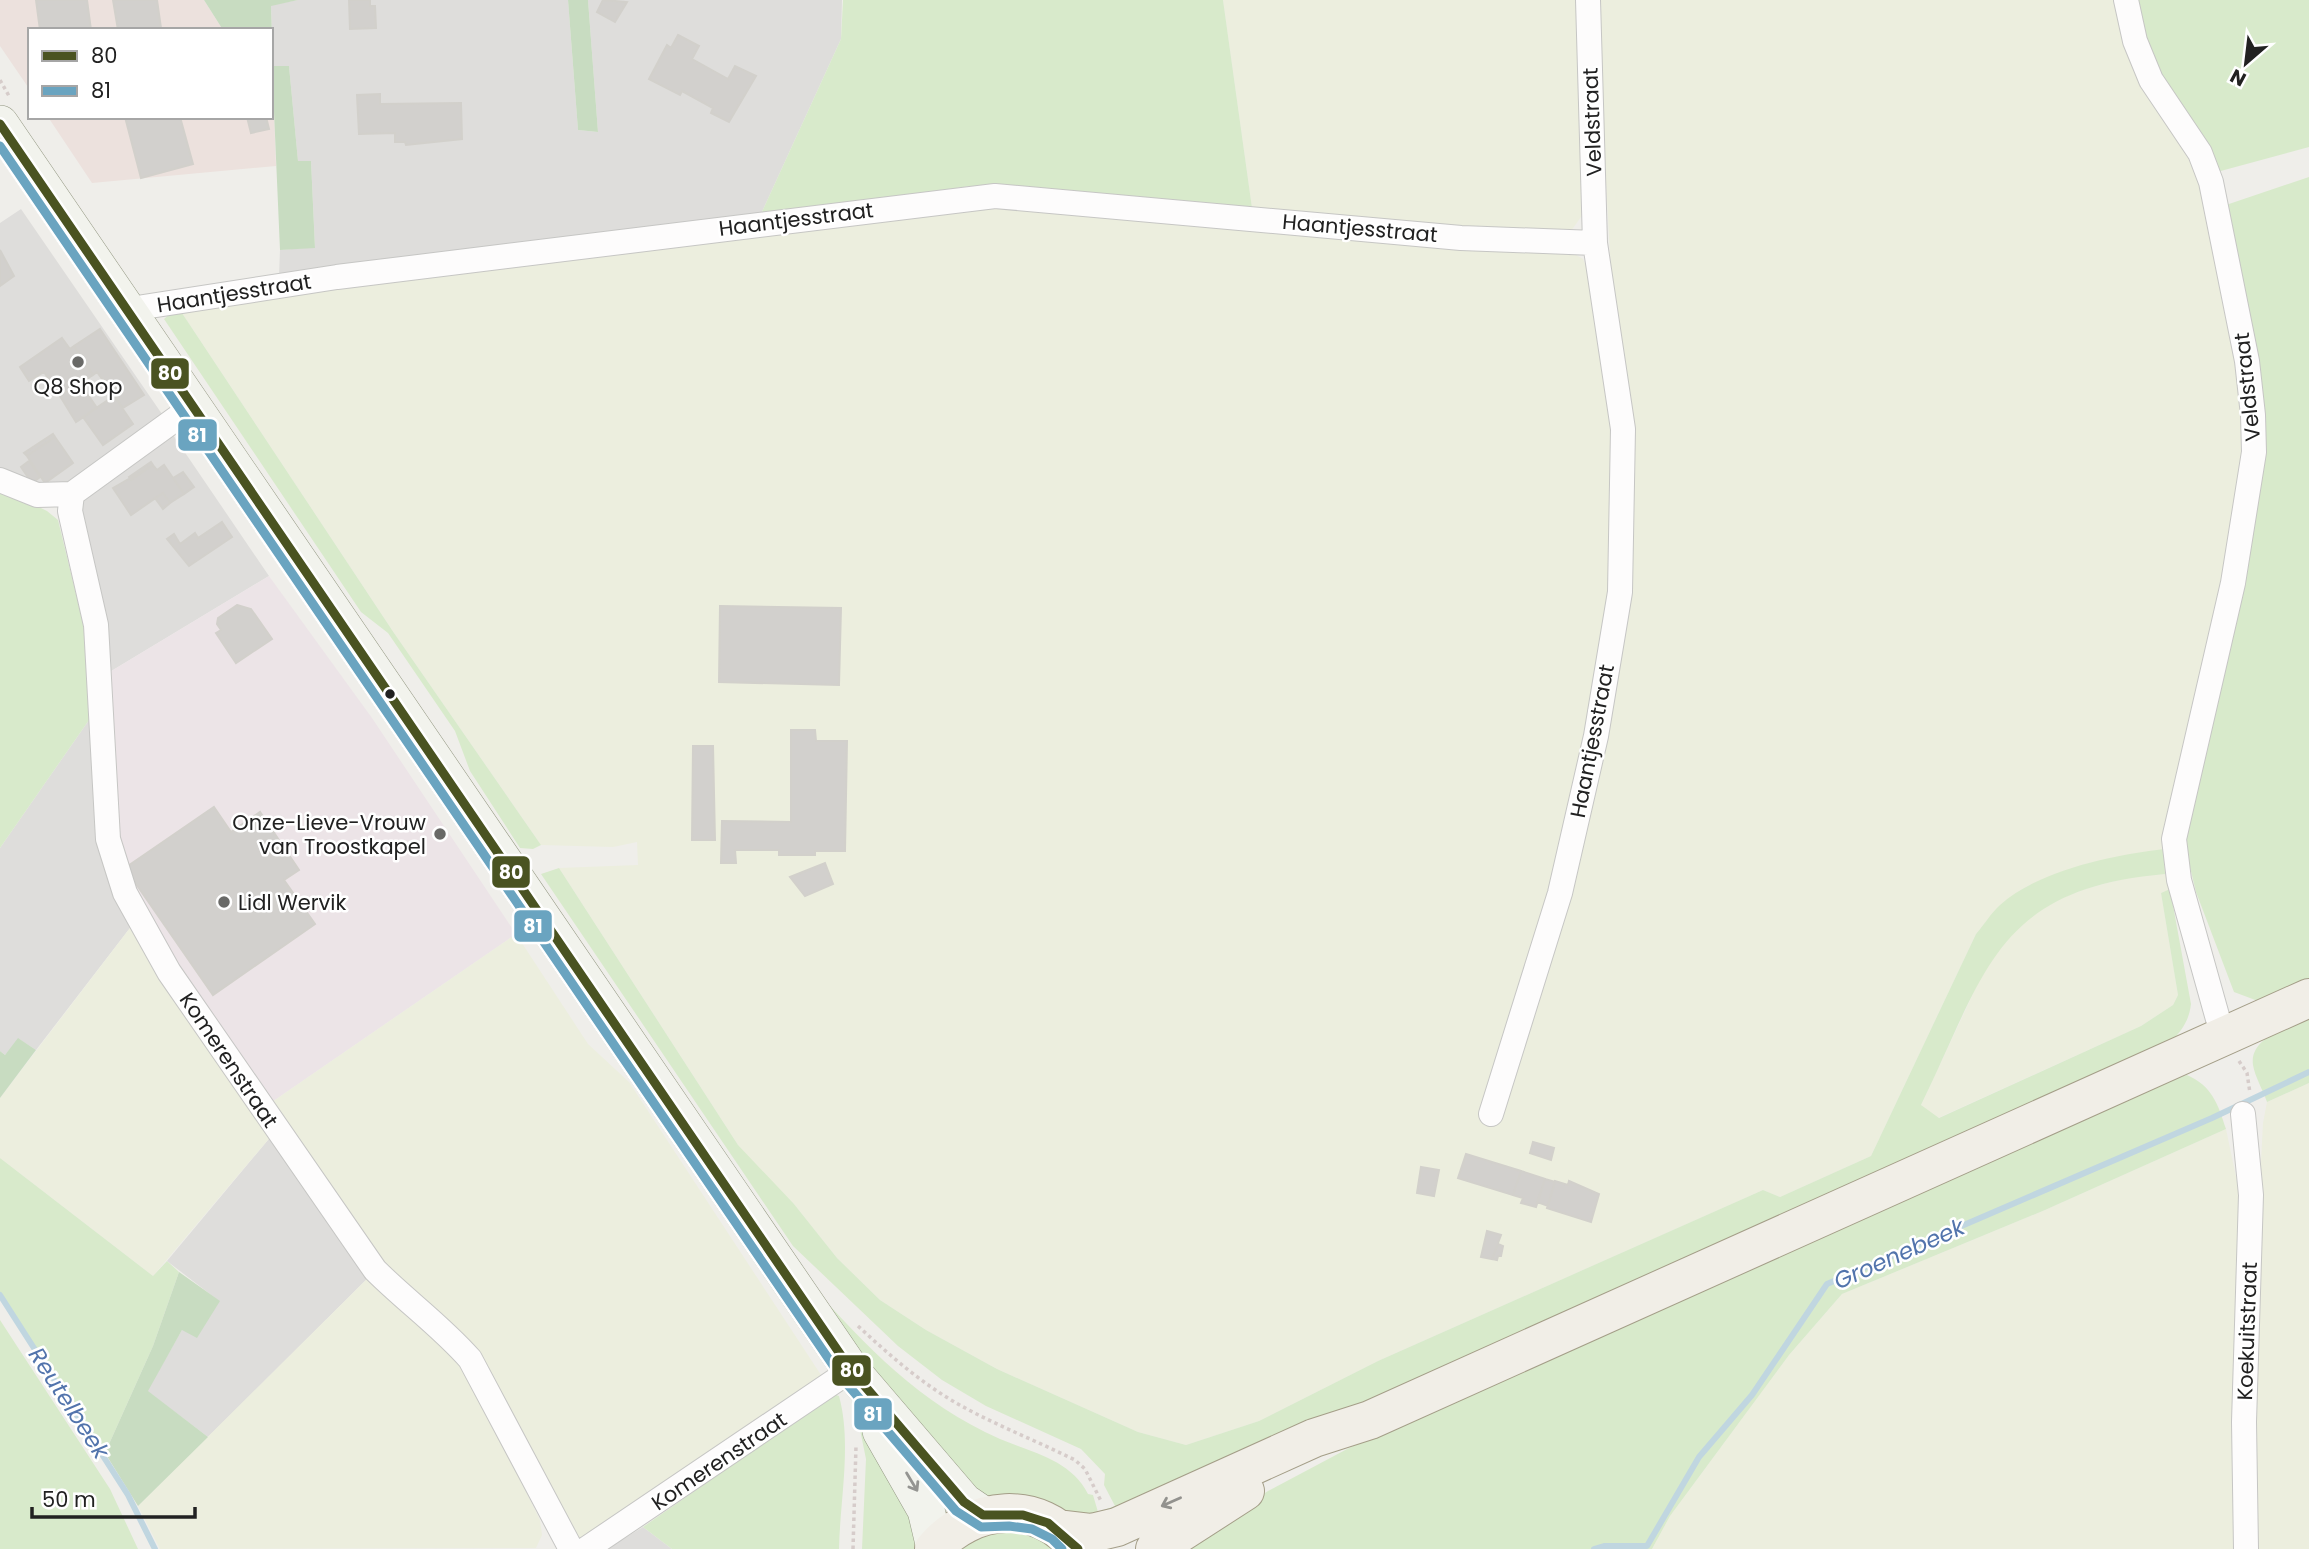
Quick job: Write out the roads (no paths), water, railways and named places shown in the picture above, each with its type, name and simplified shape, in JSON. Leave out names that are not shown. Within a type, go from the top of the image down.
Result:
[{"type":"main road","points":[[934,1548],[956,1528],[983,1515],[1022,1513],[1068,1539],[1117,1527],[1314,1438],[1370,1419],[2309,999]]},
{"type":"main road","points":[[1155,1549],[1240,1494],[1370,1419]]},
{"type":"street","name":"Veldstraat","points":[[1588,0],[1595,243],[1606,317]]},
{"type":"street","name":"Veldstraat","points":[[2126,0],[2135,41],[2151,80],[2200,153],[2211,182],[2247,361],[2253,415],[2254,452],[2235,571],[2174,839],[2174,856],[2223,1037]]},
{"type":"street","points":[[0,124],[124,310],[305,568],[854,1375],[903,1428],[964,1502],[983,1515]]},
{"type":"street","name":"Haantjesstraat","points":[[124,310],[337,278],[967,198],[1009,197],[1470,238],[1595,243]]},
{"type":"street","name":"Haantjesstraat","points":[[1491,1114],[1560,892],[1596,736],[1620,592],[1623,429],[1606,317]]},
{"type":"street","points":[[0,480],[37,495],[72,494],[192,407]]},
{"type":"street","name":"Komerenstraat","points":[[72,494],[72,523],[96,625],[108,839],[125,893],[169,972],[375,1270],[408,1303],[446,1332],[470,1359],[571,1549]]},
{"type":"street","name":"Koekuitstraat","points":[[2243,1114],[2251,1195],[2244,1422],[2246,1549]]},
{"type":"street","points":[[854,1375],[886,1442],[926,1510],[934,1548]]},
{"type":"street","name":"Komerenstraat","points":[[586,1549],[854,1375]]},
{"type":"waterway","name":"Groenebeek","points":[[1594,1549],[1604,1546],[1647,1546],[1699,1457],[1752,1395],[1827,1284],[2212,1118],[2309,1072]]},
{"type":"waterway","name":"Reutelbeek","points":[[0,1295],[128,1495],[155,1549]]},
{"type":"place","name":"Q8 Shop","points":[[78,362]]},
{"type":"place","name":"Onze-Lieve-Vrouw van Troostkapel","points":[[440,834]]},
{"type":"place","name":"Lidl Wervik","points":[[224,902]]}]
